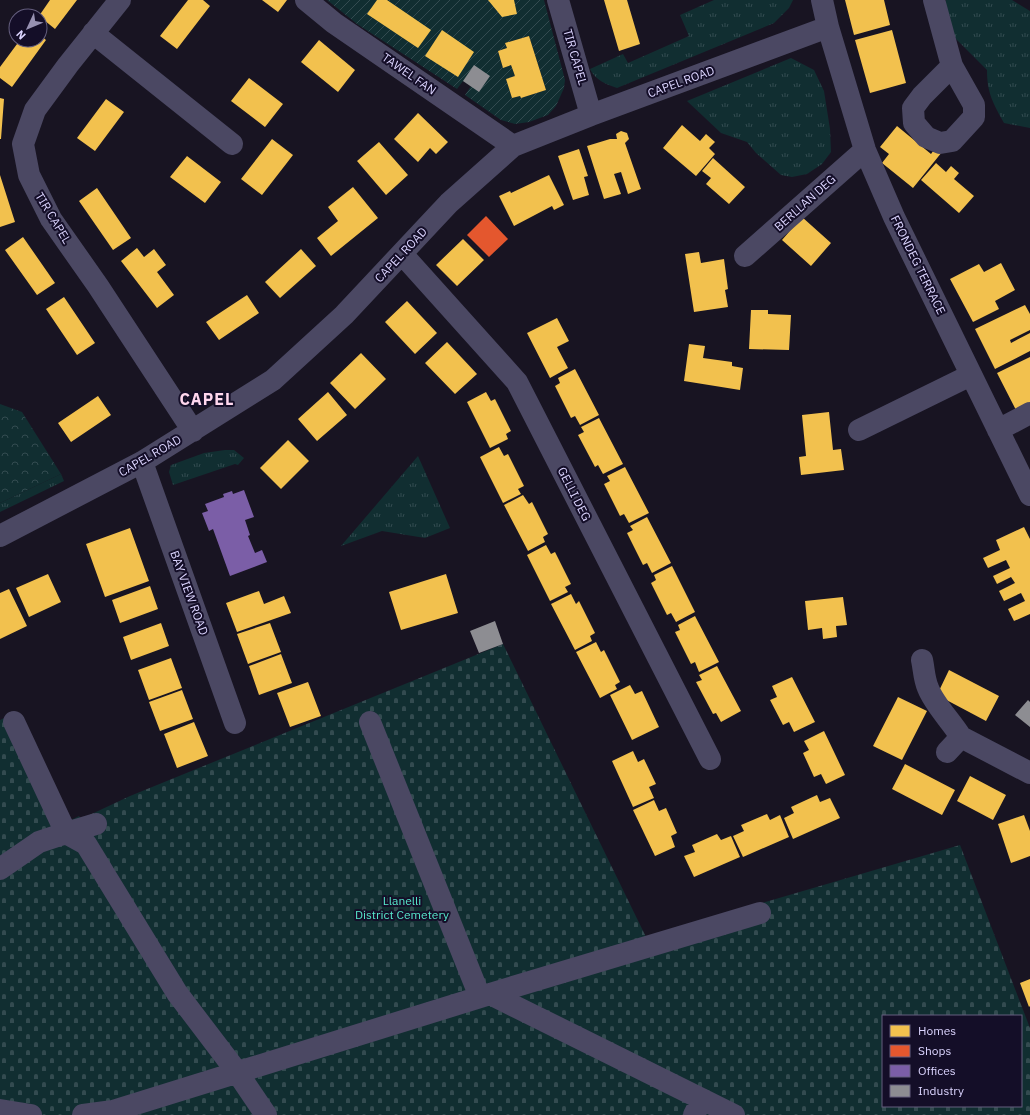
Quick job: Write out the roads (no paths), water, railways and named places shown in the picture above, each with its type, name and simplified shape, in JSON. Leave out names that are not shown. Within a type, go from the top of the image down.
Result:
[{"type":"street","name":"TIR CAPEL","points":[[120,0],[93,33],[36,110],[24,144],[29,175],[51,219],[98,286],[193,431]]},
{"type":"street","name":"TAWEL FAN","points":[[306,0],[334,23],[513,146]]},
{"type":"street","name":"TIR CAPEL","points":[[558,0],[591,115]]},
{"type":"street","name":"FRONDEG TERRACE","points":[[822,0],[828,27],[865,150],[894,217],[1030,495]]},
{"type":"street","points":[[934,0],[952,66]]},
{"type":"street","name":"CAPEL ROAD","points":[[0,536],[142,462],[273,380],[344,315],[449,203],[513,146],[591,115],[828,27]]},
{"type":"street","points":[[93,33],[232,144]]},
{"type":"street","name":"BERLLAN DEG","points":[[745,256],[865,150]]},
{"type":"street","name":"GELLI DEG","points":[[402,254],[517,382],[710,759]]},
{"type":"street","points":[[859,430],[971,375]]},
{"type":"street","points":[[998,430],[1030,413]]},
{"type":"street","name":"BAY VIEW ROAD","points":[[142,462],[235,723]]},
{"type":"street","points":[[922,660],[928,688],[938,706],[951,721],[954,744],[1030,773]]},
{"type":"street","points":[[14,722],[66,833],[86,844],[177,993],[237,1072],[266,1115]]},
{"type":"street","points":[[370,722],[485,996],[698,1107],[734,1115]]},
{"type":"street","points":[[0,869],[39,842],[96,824]]},
{"type":"street","points":[[83,1115],[113,1111],[760,913]]},
{"type":"street","points":[[0,1110],[31,1115]]},
{"type":"district","name":"CAPEL","points":[[207,399]]},
{"type":"park label","name":"Llanelli District Cemetery","points":[[402,908]]}]
